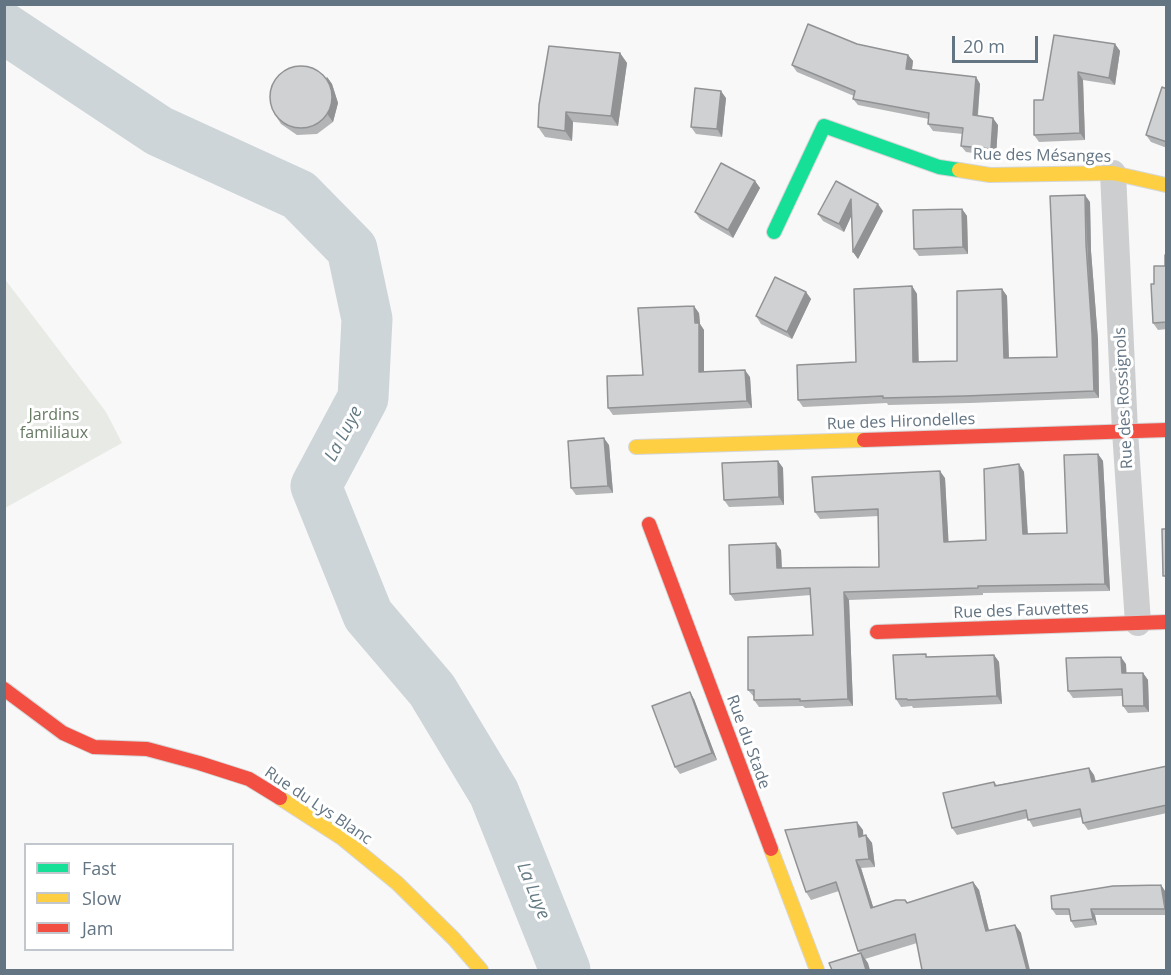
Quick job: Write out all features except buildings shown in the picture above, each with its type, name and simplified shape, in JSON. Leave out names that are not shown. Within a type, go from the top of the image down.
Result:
[{"type":"street","name":"Rue des Mésanges","points":[[774,232],[824,126],[939,167],[990,175],[1113,173],[1167,185]]},
{"type":"street","name":"Rue des Rossignols","points":[[1113,173],[1125,431],[1138,623]]},
{"type":"street","name":"Rue des Hirondelles","points":[[636,447],[1167,429]]},
{"type":"street","name":"Rue du Stade","points":[[649,524],[817,970]]},
{"type":"street","name":"Rue des Fauvettes","points":[[876,632],[1167,622]]},
{"type":"street","name":"Rue du Lys Blanc","points":[[4,689],[63,734],[94,747],[147,749],[249,779],[342,838],[397,883],[454,939],[481,970]]},
{"type":"green space","name":"Jardins familiaux","points":[[4,278],[106,412],[122,443],[5,508]]},
{"type":"waterway","name":"La Luye","points":[[4,28],[159,131],[299,195],[352,249],[367,319],[363,398],[316,486],[368,615],[432,690],[494,793],[565,970]]},
{"type":"traffic: fast","points":[[774,232],[824,126],[939,167],[959,170]]},
{"type":"traffic: slow","points":[[959,170],[990,175],[1113,173],[1166,185]]},
{"type":"traffic: slow","points":[[636,447],[864,440]]},
{"type":"traffic: slow","points":[[280,798],[342,838],[397,883],[454,939],[481,970]]},
{"type":"traffic: slow","points":[[771,849],[817,970]]},
{"type":"traffic: jam","points":[[864,440],[1166,430]]},
{"type":"traffic: jam","points":[[649,524],[771,849]]},
{"type":"traffic: jam","points":[[877,632],[1166,622]]},
{"type":"traffic: jam","points":[[4,689],[63,733],[94,747],[147,749],[199,763],[249,779],[280,798]]}]
